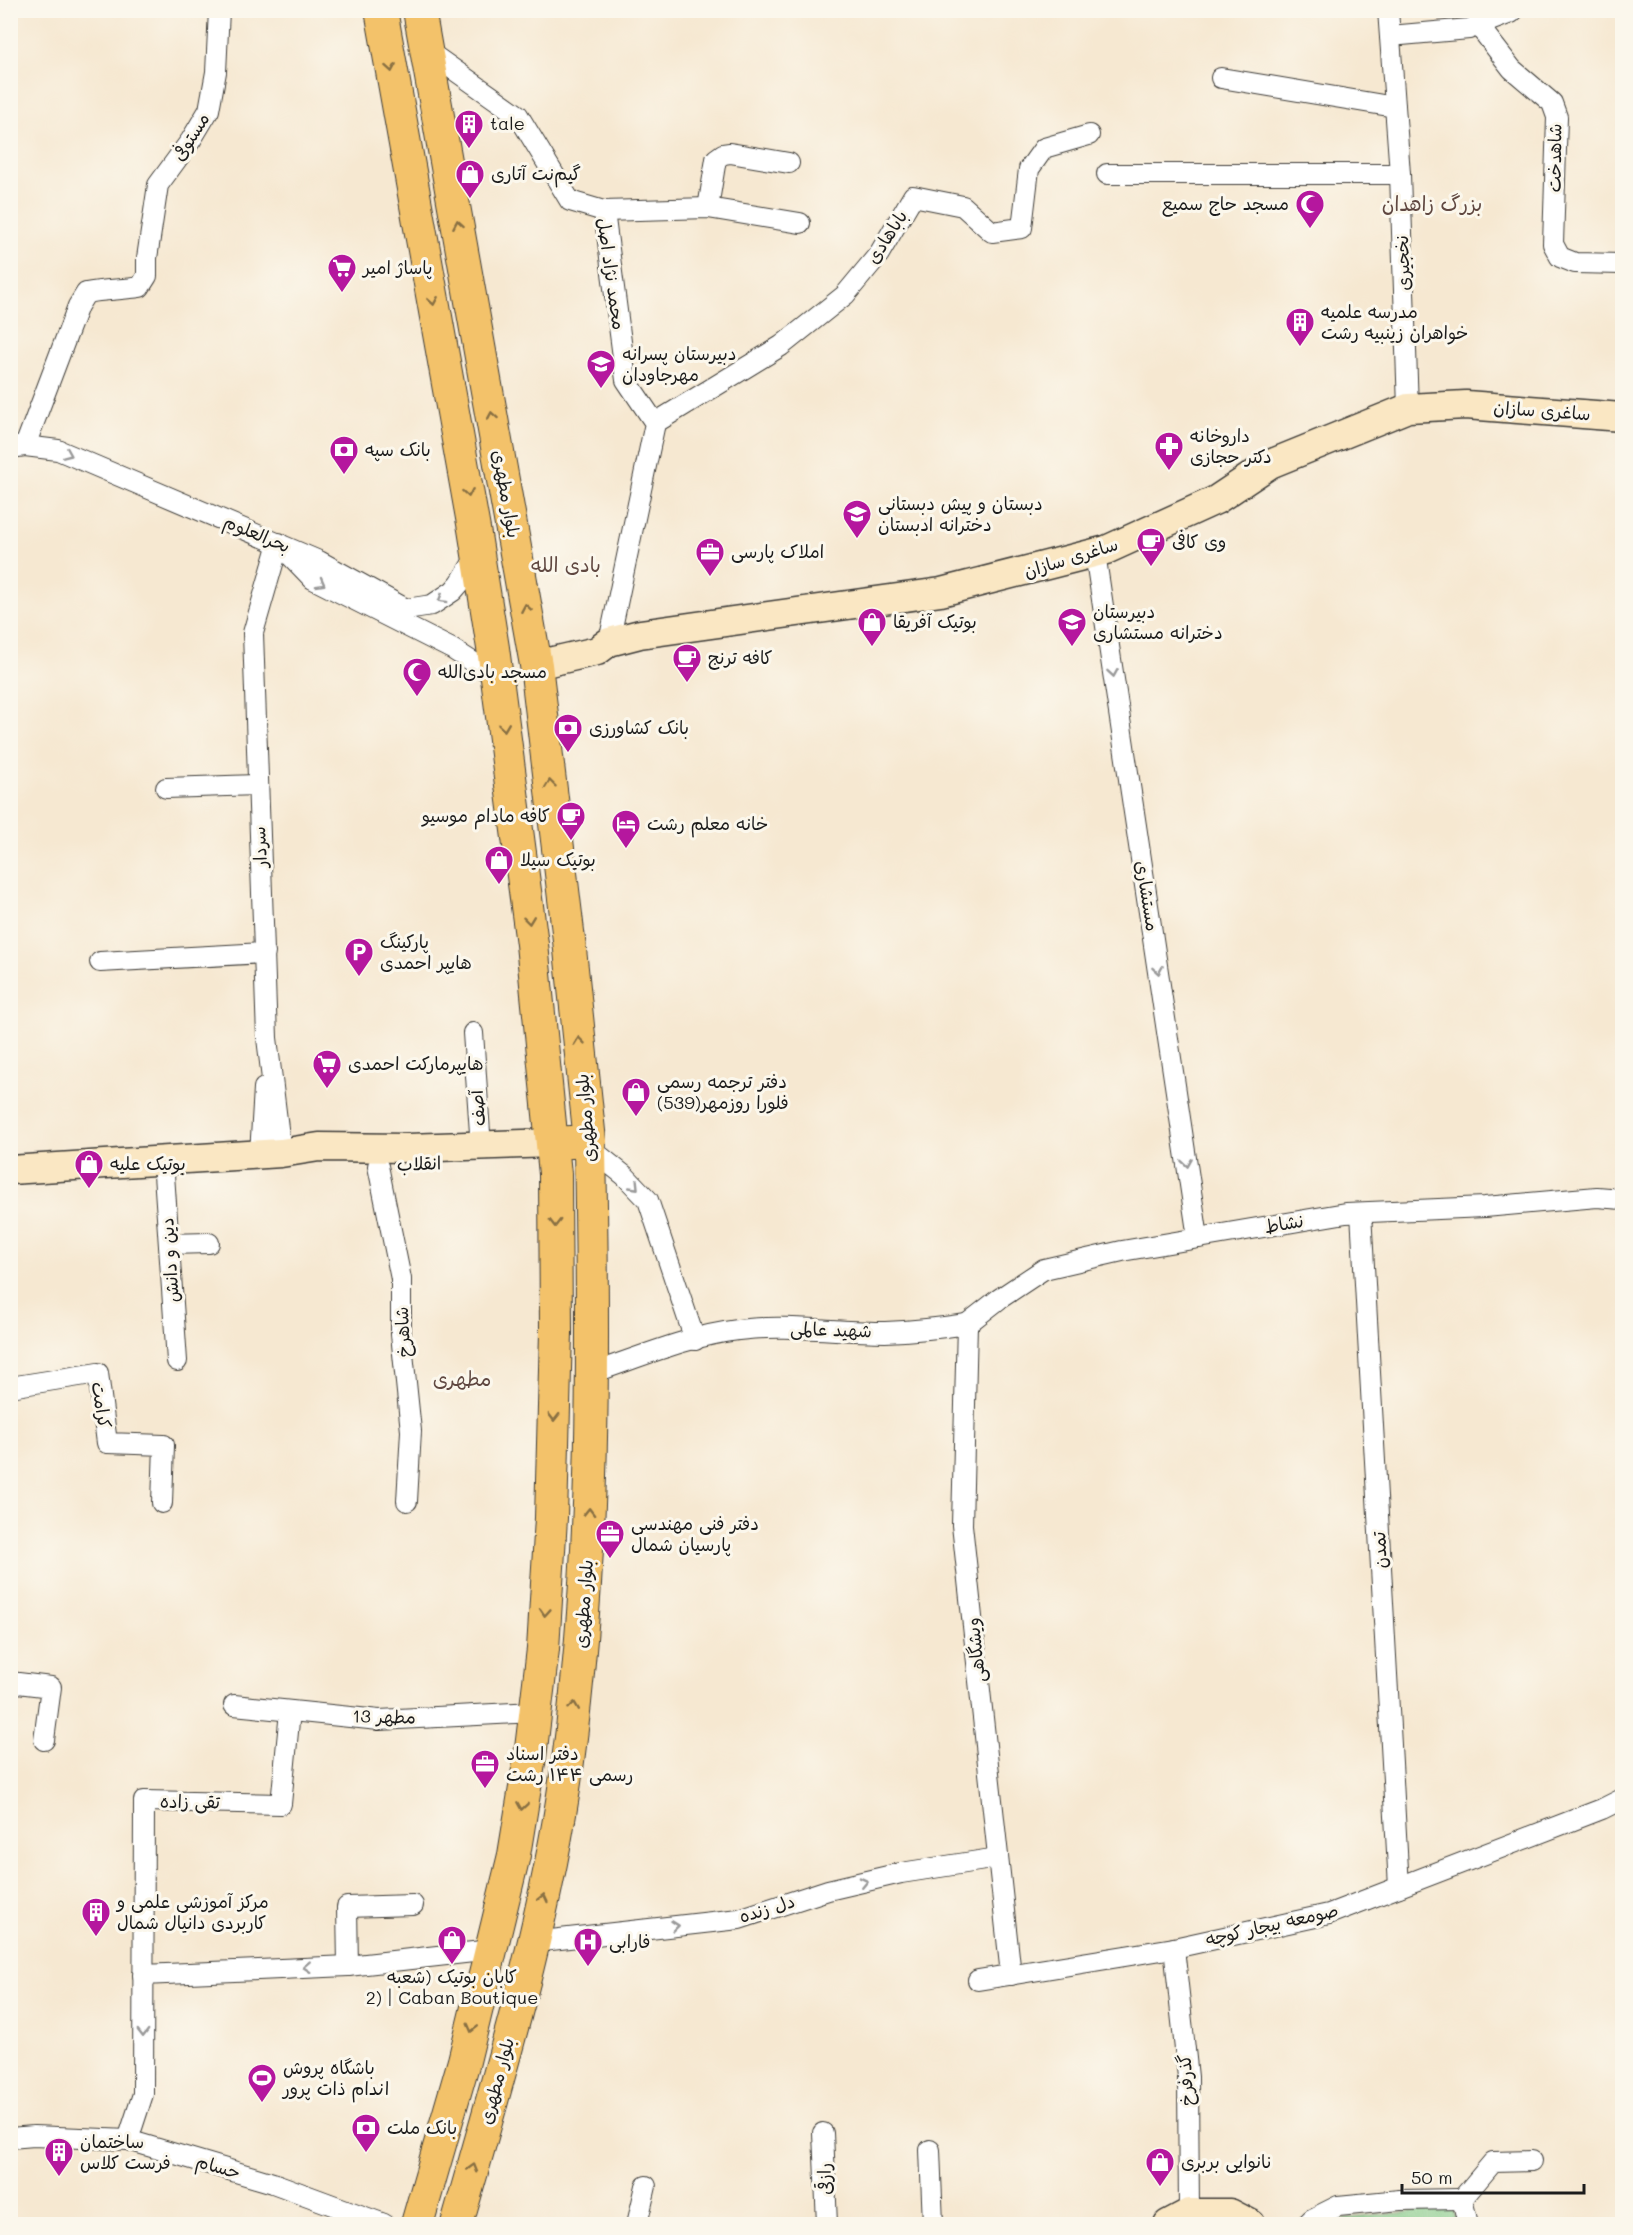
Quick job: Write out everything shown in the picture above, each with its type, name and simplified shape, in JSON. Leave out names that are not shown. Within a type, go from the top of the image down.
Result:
[{"type":"main road","name":"بلوار مطهری","points":[[381,10],[478,554],[495,663],[529,921],[555,1174],[556,1332],[551,1518],[543,1649],[530,1757],[514,1855],[464,2061],[417,2224]]},
{"type":"main road","name":"بلوار مطهری","points":[[419,10],[534,653],[569,940],[589,1134],[592,1373],[589,1519],[581,1652],[566,1774],[551,1862],[500,2071],[457,2224]]},
{"type":"main road","points":[[495,663],[504,663],[517,669],[534,653]]},
{"type":"main road","points":[[551,1130],[589,1134]]},
{"type":"main road","points":[[491,1950],[533,1941]]},
{"type":"street","name":"مستوفی","points":[[18,447],[78,306],[86,293],[104,289],[140,287],[147,276],[147,258],[158,185],[208,110],[216,72],[219,10]]},
{"type":"street","name":"نخجیری","points":[[1389,10],[1400,174],[1408,408]]},
{"type":"street","points":[[1390,36],[1469,29],[1514,10]]},
{"type":"street","name":"شاهدخت","points":[[1478,25],[1512,69],[1552,103],[1557,117],[1553,244],[1560,257],[1575,263],[1623,264]]},
{"type":"street","name":"محمد نژاد اصل","points":[[426,50],[518,116],[570,201],[604,211],[626,380],[655,423]]},
{"type":"street","points":[[1221,78],[1395,107]]},
{"type":"street","name":"باباهادی","points":[[655,423],[781,346],[845,295],[879,254],[913,196],[963,206],[992,232],[1022,228],[1029,169],[1044,148],[1089,135]]},
{"type":"street","points":[[708,208],[717,159],[723,154],[730,153],[789,163]]},
{"type":"street","points":[[1107,174],[1400,174]]},
{"type":"street","points":[[604,211],[708,208],[800,223]]},
{"type":"street","name":"ساغری سازان","points":[[534,653],[597,651],[609,642],[651,632],[941,592],[1106,550],[1216,500],[1270,464],[1408,408],[1466,405],[1623,417]]},
{"type":"street","points":[[609,642],[655,423]]},
{"type":"street","name":"بحرالعلوم","points":[[18,447],[58,450],[319,561],[406,609],[432,605],[453,591],[460,584],[478,554]]},
{"type":"street","points":[[279,543],[313,579],[452,649],[495,663]]},
{"type":"street","name":"سردار","points":[[270,1153],[253,633],[279,543]]},
{"type":"street","name":"مستشاری","points":[[1095,553],[1198,1238]]},
{"type":"street","points":[[165,788],[257,785]]},
{"type":"street","points":[[100,962],[265,953]]},
{"type":"street","name":"آصف","points":[[473,1033],[481,1147]]},
{"type":"street","name":"انقلاب","points":[[10,1170],[270,1153],[319,1147],[481,1147],[551,1130]]},
{"type":"street","points":[[589,1134],[648,1200],[695,1340]]},
{"type":"street","name":"انقلاب","points":[[270,1153],[323,1165],[378,1166],[525,1160],[544,1166],[555,1174]]},
{"type":"street","name":"دین و دانش","points":[[163,1160],[177,1361]]},
{"type":"street","name":"شاهرخ","points":[[378,1166],[401,1279],[401,1334],[411,1431],[407,1501]]},
{"type":"street","name":"نشاط","points":[[967,1324],[1044,1269],[1122,1251],[1346,1213],[1485,1207],[1597,1197],[1623,1199]]},
{"type":"street","name":"تمدن","points":[[1361,1213],[1399,1887]]},
{"type":"street","points":[[169,1244],[209,1243]]},
{"type":"street","name":"شهید عالمی","points":[[592,1373],[695,1340],[737,1330],[791,1328],[884,1332],[936,1329],[967,1324]]},
{"type":"street","name":"ویشگاهی","points":[[967,1324],[962,1525],[1011,1975]]},
{"type":"street","name":"کرامت","points":[[10,1387],[98,1373],[107,1443],[164,1445],[162,1503]]},
{"type":"street","points":[[10,1682],[51,1687],[44,1740]]},
{"type":"street","name":"مطهر 13","points":[[234,1705],[380,1720],[534,1712]]},
{"type":"street","name":"تقی زاده","points":[[128,2140],[143,2094],[144,1801],[281,1804],[291,1711]]},
{"type":"street","name":"صومعه بیجار کوچه","points":[[978,1980],[1174,1948],[1329,1914],[1623,1799]]},
{"type":"street","name":"دل زنده","points":[[533,1941],[739,1919],[828,1890],[901,1873],[998,1858]]},
{"type":"street","points":[[348,1966],[347,1906],[412,1905]]},
{"type":"street","name":"گذرفرخ","points":[[1174,1948],[1188,2077],[1179,2219]]},
{"type":"street","points":[[143,1975],[348,1966],[491,1950]]},
{"type":"street","name":"رازقی","points":[[823,2133],[827,2224]]},
{"type":"street","name":"حسام","points":[[10,2138],[34,2136],[128,2140],[273,2183],[384,2224]]},
{"type":"street","points":[[930,2150],[933,2224]]},
{"type":"street","points":[[1307,2224],[1312,2218],[1338,2206],[1400,2200],[1462,2199],[1493,2162],[1532,2161]]},
{"type":"street","points":[[637,2224],[646,2186]]},
{"type":"street","points":[[1462,2199],[1468,2224]]},
{"type":"street","points":[[1179,2219],[1230,2213],[1251,2224]]},
{"type":"green space","points":[[1453,2207],[1457,2224],[1333,2224],[1342,2219]]},
{"type":"place","name":"tale","points":[[469,150]]},
{"type":"place","name":"گیم‌نت آتاری","points":[[470,200]]},
{"type":"place","name":"مسجد حاج سمیع","points":[[1310,230]]},
{"type":"place","name":"پاساژ امیر","points":[[342,294]]},
{"type":"place","name":"مدرسه علمیه خواهران زینبیه رشت","points":[[1300,348]]},
{"type":"place","name":"دبیرستان پسرانه مهرجاودان","points":[[601,390]]},
{"type":"place","name":"داروخانه دکتر حجازی","points":[[1169,472]]},
{"type":"place","name":"بانک سپه","points":[[344,476]]},
{"type":"place","name":"دبستان و پیش دبستانی دخترانه ادبستان","points":[[857,540]]},
{"type":"place","name":"وی کافی","points":[[1151,568]]},
{"type":"place","name":"املاک پارسی","points":[[710,578]]},
{"type":"place","name":"بوتیک آفریقا","points":[[872,648]]},
{"type":"place","name":"دبیرستان دخترانه مستشاری","points":[[1072,648]]},
{"type":"place","name":"کافه ترنج","points":[[687,684]]},
{"type":"place","name":"مسجد بادی‌الله","points":[[417,698]]},
{"type":"place","name":"بانک کشاورزی","points":[[568,754]]},
{"type":"place","name":"کافه مادام موسیو","points":[[571,842]]},
{"type":"place","name":"خانه معلم رشت","points":[[626,850]]},
{"type":"place","name":"بوتیک سیلا","points":[[499,886]]},
{"type":"place","name":"پارکینگ هایپر احمدی","points":[[359,978]]},
{"type":"place","name":"هایپرمارکت احمدی","points":[[327,1090]]},
{"type":"place","name":"دفتر ترجمه رسمی فلورا روزمهر(539)","points":[[636,1118]]},
{"type":"place","name":"بوتیک علیه","points":[[89,1190]]},
{"type":"place","name":"دفتر فنی مهندسی پارسیان شمال","points":[[610,1560]]},
{"type":"place","name":"دفتر اسناد رسمی ۱۴۴ رشت","points":[[485,1790]]},
{"type":"place","name":"مرکز آموزشی علمی و کاربردی دانیال شمال","points":[[96,1938]]},
{"type":"place","name":"کابان بوتیک (شعبه 2) | Caban Boutique","points":[[452,1966]]},
{"type":"place","name":"فارابی","points":[[588,1968]]},
{"type":"place","name":"باشگاه پروش اندام ذات پرور","points":[[262,2104]]},
{"type":"place","name":"بانک ملت","points":[[366,2154]]},
{"type":"place","name":"ساختمان فرست کلاس","points":[[59,2178]]},
{"type":"place","name":"نانوایی بربری","points":[[1160,2188]]},
{"type":"district","name":"بزرگ زاهدان","points":[[1432,204]]},
{"type":"district","name":"بادی الله","points":[[566,565]]},
{"type":"district","name":"مطهری","points":[[462,1379]]}]
